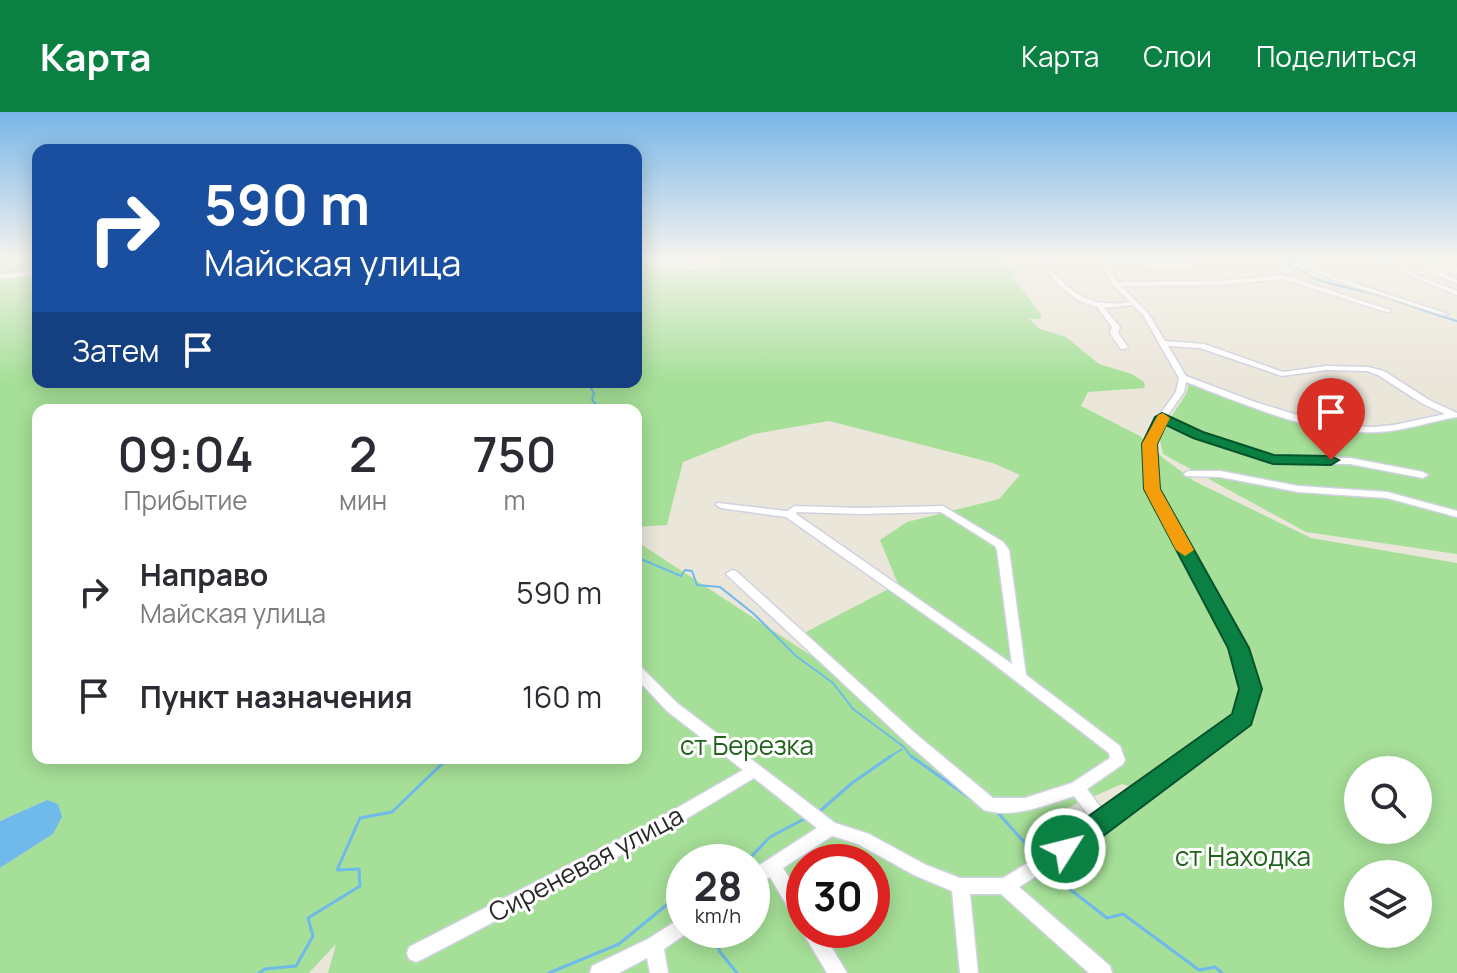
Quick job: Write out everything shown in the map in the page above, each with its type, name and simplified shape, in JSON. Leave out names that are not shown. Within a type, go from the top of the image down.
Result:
[{"type":"street","points":[[1089,301],[1100,307],[1116,327],[1114,333],[1124,347]]},
{"type":"street","points":[[1362,301],[1388,311]]},
{"type":"street","points":[[1406,301],[1445,314]]},
{"type":"street","points":[[1100,307],[1134,303],[1146,314],[1183,378],[1262,406],[1358,429],[1392,428],[1456,415]]},
{"type":"street","points":[[1163,343],[1201,346],[1282,374],[1326,368],[1368,369],[1456,415]]},
{"type":"street","points":[[642,676],[672,707],[825,824],[960,886],[1005,886],[1102,822],[1242,719],[1250,689],[1238,648],[1152,489],[1149,444],[1162,417],[1180,392],[1183,378]]},
{"type":"street","points":[[1162,417],[1198,435],[1273,460],[1350,461],[1423,475]]},
{"type":"street","points":[[1189,474],[1220,474],[1298,489],[1387,495],[1457,514]]},
{"type":"street","points":[[721,505],[789,514],[1020,678],[1115,750],[1118,760],[1077,788],[1025,805],[990,805],[912,739],[732,574]]},
{"type":"street","points":[[789,514],[795,509],[943,509],[999,544],[1003,550],[1020,678]]},
{"type":"street","name":"Сиреневая улица","points":[[416,953],[655,829],[755,770]]},
{"type":"street","points":[[1077,788],[1102,822]]},
{"type":"street","points":[[786,888],[772,865],[825,824]]},
{"type":"street","points":[[960,886],[969,973]]},
{"type":"street","points":[[1005,886],[1103,973]]},
{"type":"street","points":[[599,973],[666,937]]},
{"type":"street","points":[[654,945],[659,973]]},
{"type":"street","points":[[822,948],[838,973]]},
{"type":"green space","points":[[0,301],[32,301],[32,388],[642,388],[642,301],[1031,301],[1041,319],[1029,319],[1040,329],[1066,337],[1099,364],[1132,374],[1144,382],[1145,388],[1088,392],[1081,406],[1140,436],[1194,481],[1311,538],[1457,563],[1457,973],[328,973],[336,944],[309,973],[0,973],[0,868],[53,834],[47,800],[0,821]],"holes":[[[1122,784],[1136,789],[1062,844],[1032,823]]]},
{"type":"green space","points":[[1189,384],[1291,412],[1368,427],[1457,414],[1457,554],[1306,532],[1163,454],[1159,436]]},
{"type":"water","points":[[47,800],[58,804],[62,817],[53,834],[0,868],[0,821]]},
{"type":"waterway","points":[[1398,301],[1457,321]]},
{"type":"waterway","points":[[591,388],[594,393],[592,400],[596,404]]},
{"type":"waterway","points":[[642,560],[681,576],[685,570],[692,571],[697,585],[720,587],[754,614],[796,656],[833,683],[853,709],[904,747],[912,758]]},
{"type":"waterway","points":[[890,757],[902,749]]},
{"type":"waterway","points":[[911,756],[974,801]]},
{"type":"waterway","points":[[819,812],[852,783],[890,757]]},
{"type":"waterway","points":[[259,973],[265,969],[296,966],[313,936],[308,918],[360,886],[359,869],[337,870],[360,818],[392,812],[442,764]]},
{"type":"waterway","points":[[998,813],[1034,853]]},
{"type":"waterway","points":[[763,844],[770,837],[806,818]]},
{"type":"waterway","points":[[1049,873],[1107,918],[1123,914],[1199,970],[1215,967],[1222,973]]},
{"type":"waterway","points":[[549,973],[619,944],[666,905]]},
{"type":"waterway","points":[[718,948],[737,973]]},
{"type":"slow traffic","points":[[1163,418],[1149,444],[1152,489],[1185,550]]},
{"type":"route","points":[[1065,849],[1242,719],[1250,689],[1238,648],[1152,489],[1149,444],[1162,417],[1198,435],[1273,460],[1331,460]]},
{"type":"park label","name":"ст Березка","points":[[747,746]]},
{"type":"park label","name":"ст Находка","points":[[1243,857]]}]
